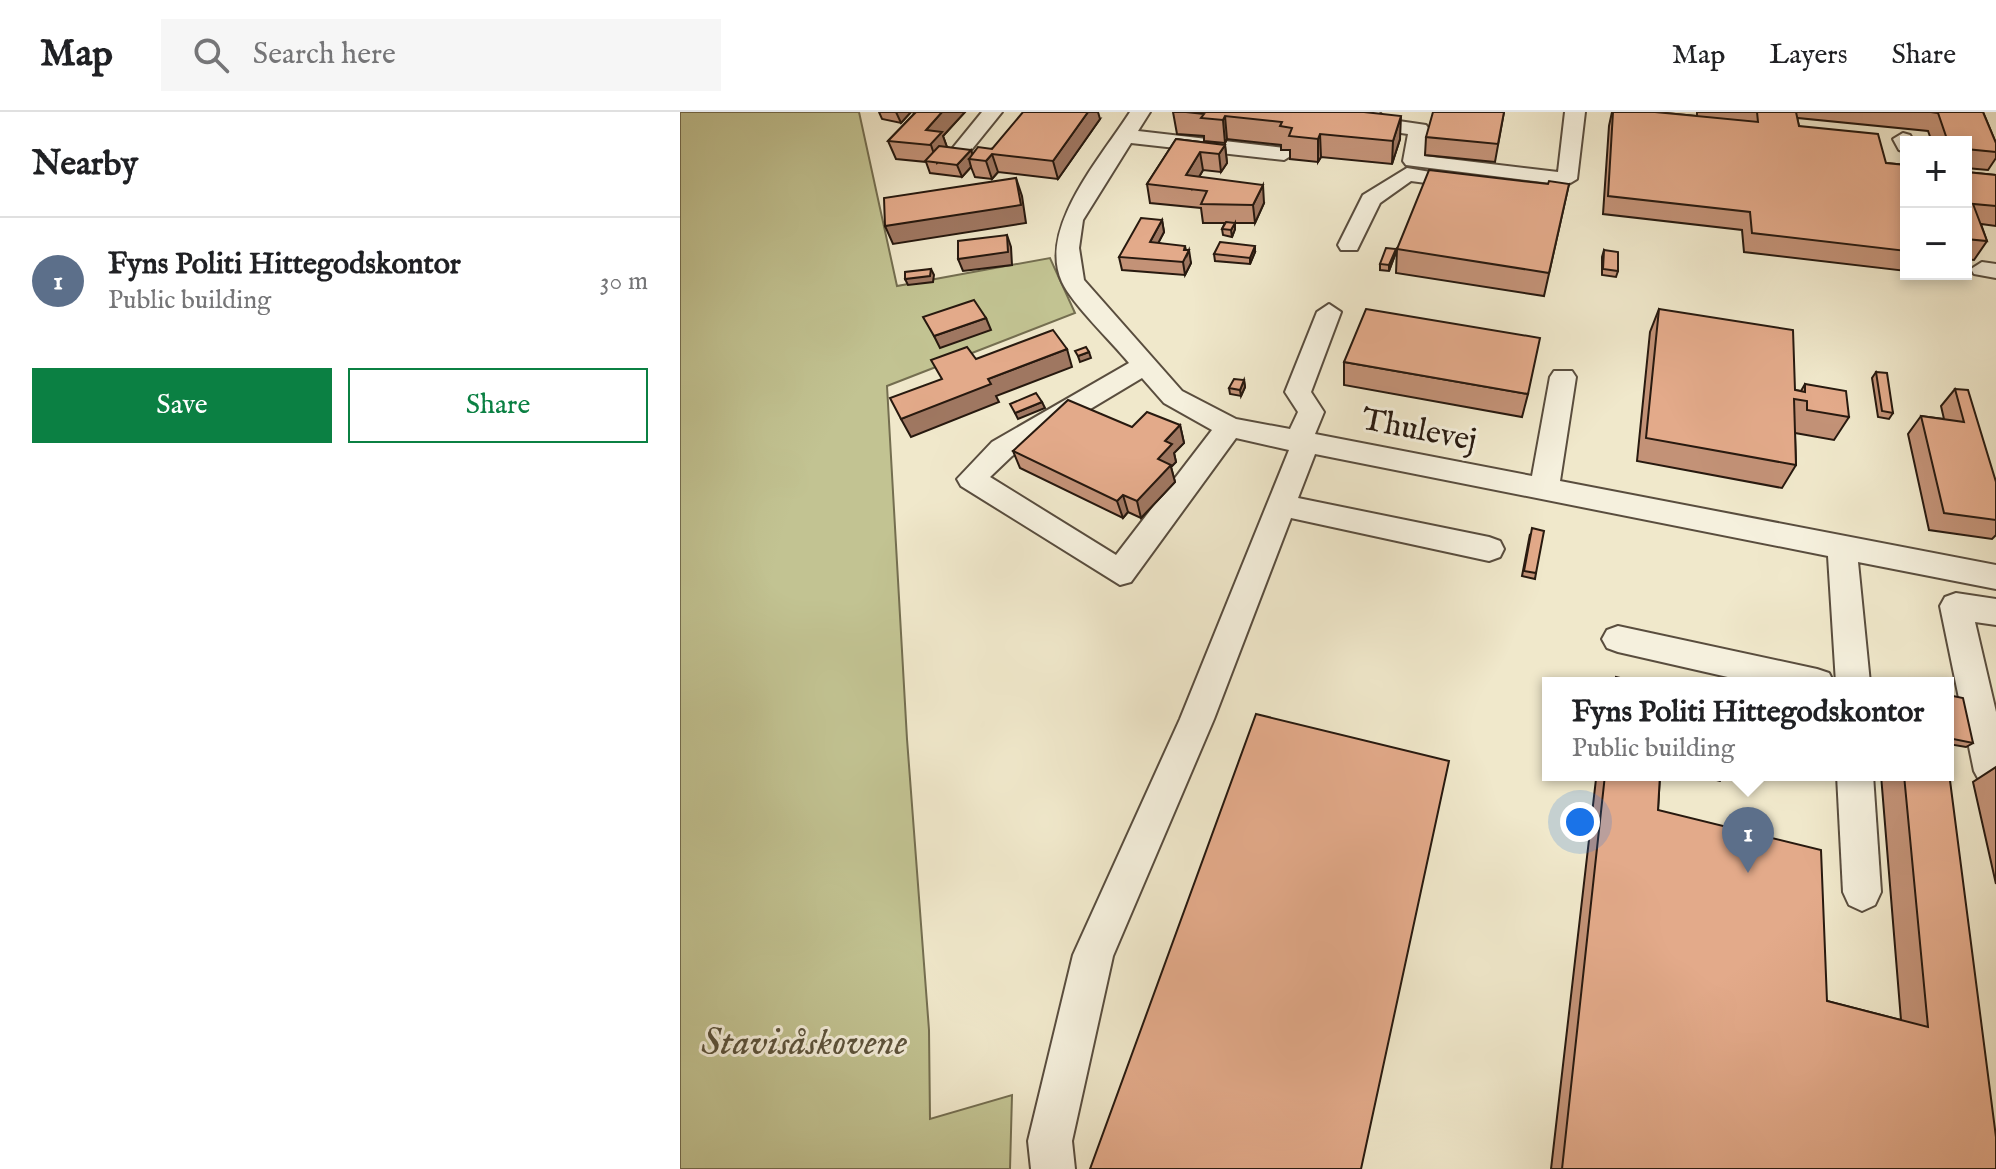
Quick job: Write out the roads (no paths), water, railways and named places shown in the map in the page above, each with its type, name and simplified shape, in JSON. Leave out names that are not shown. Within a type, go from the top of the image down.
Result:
[{"type":"street","points":[[957,155],[992,112]]},
{"type":"street","name":"Thulevej","points":[[1140,112],[1072,220],[1068,248],[1073,281],[1173,397],[1229,427],[1301,444],[1996,577]]},
{"type":"street","points":[[1326,112],[1376,117],[1373,124],[1419,129],[1413,161],[1561,178]]},
{"type":"street","points":[[1349,245],[1371,200],[1407,174],[1551,193],[1561,178],[1575,112]]},
{"type":"street","points":[[1159,140],[1171,121]]},
{"type":"street","points":[[1125,136],[1284,154]]},
{"type":"street","points":[[1053,1169],[1050,1141],[1093,955],[1197,719],[1281,505],[1311,412],[1298,392],[1329,312]]},
{"type":"street","points":[[1146,364],[1002,449],[971,479],[1120,573],[1229,427]]},
{"type":"street","points":[[1544,490],[1563,377]]},
{"type":"street","points":[[1281,505],[1489,549]]},
{"type":"street","points":[[1842,546],[1853,677]]},
{"type":"street","points":[[1945,567],[1992,771]]},
{"type":"street","points":[[1956,606],[1996,612]]},
{"type":"street","points":[[1618,639],[1790,677]]},
{"type":"street","points":[[1855,781],[1862,892]]},
{"type":"place","name":"Fyns Politi Hittegodskontor","points":[[1748,873]]},
{"type":"park label","name":"Stavisåskovene","points":[[804,1044]]}]
